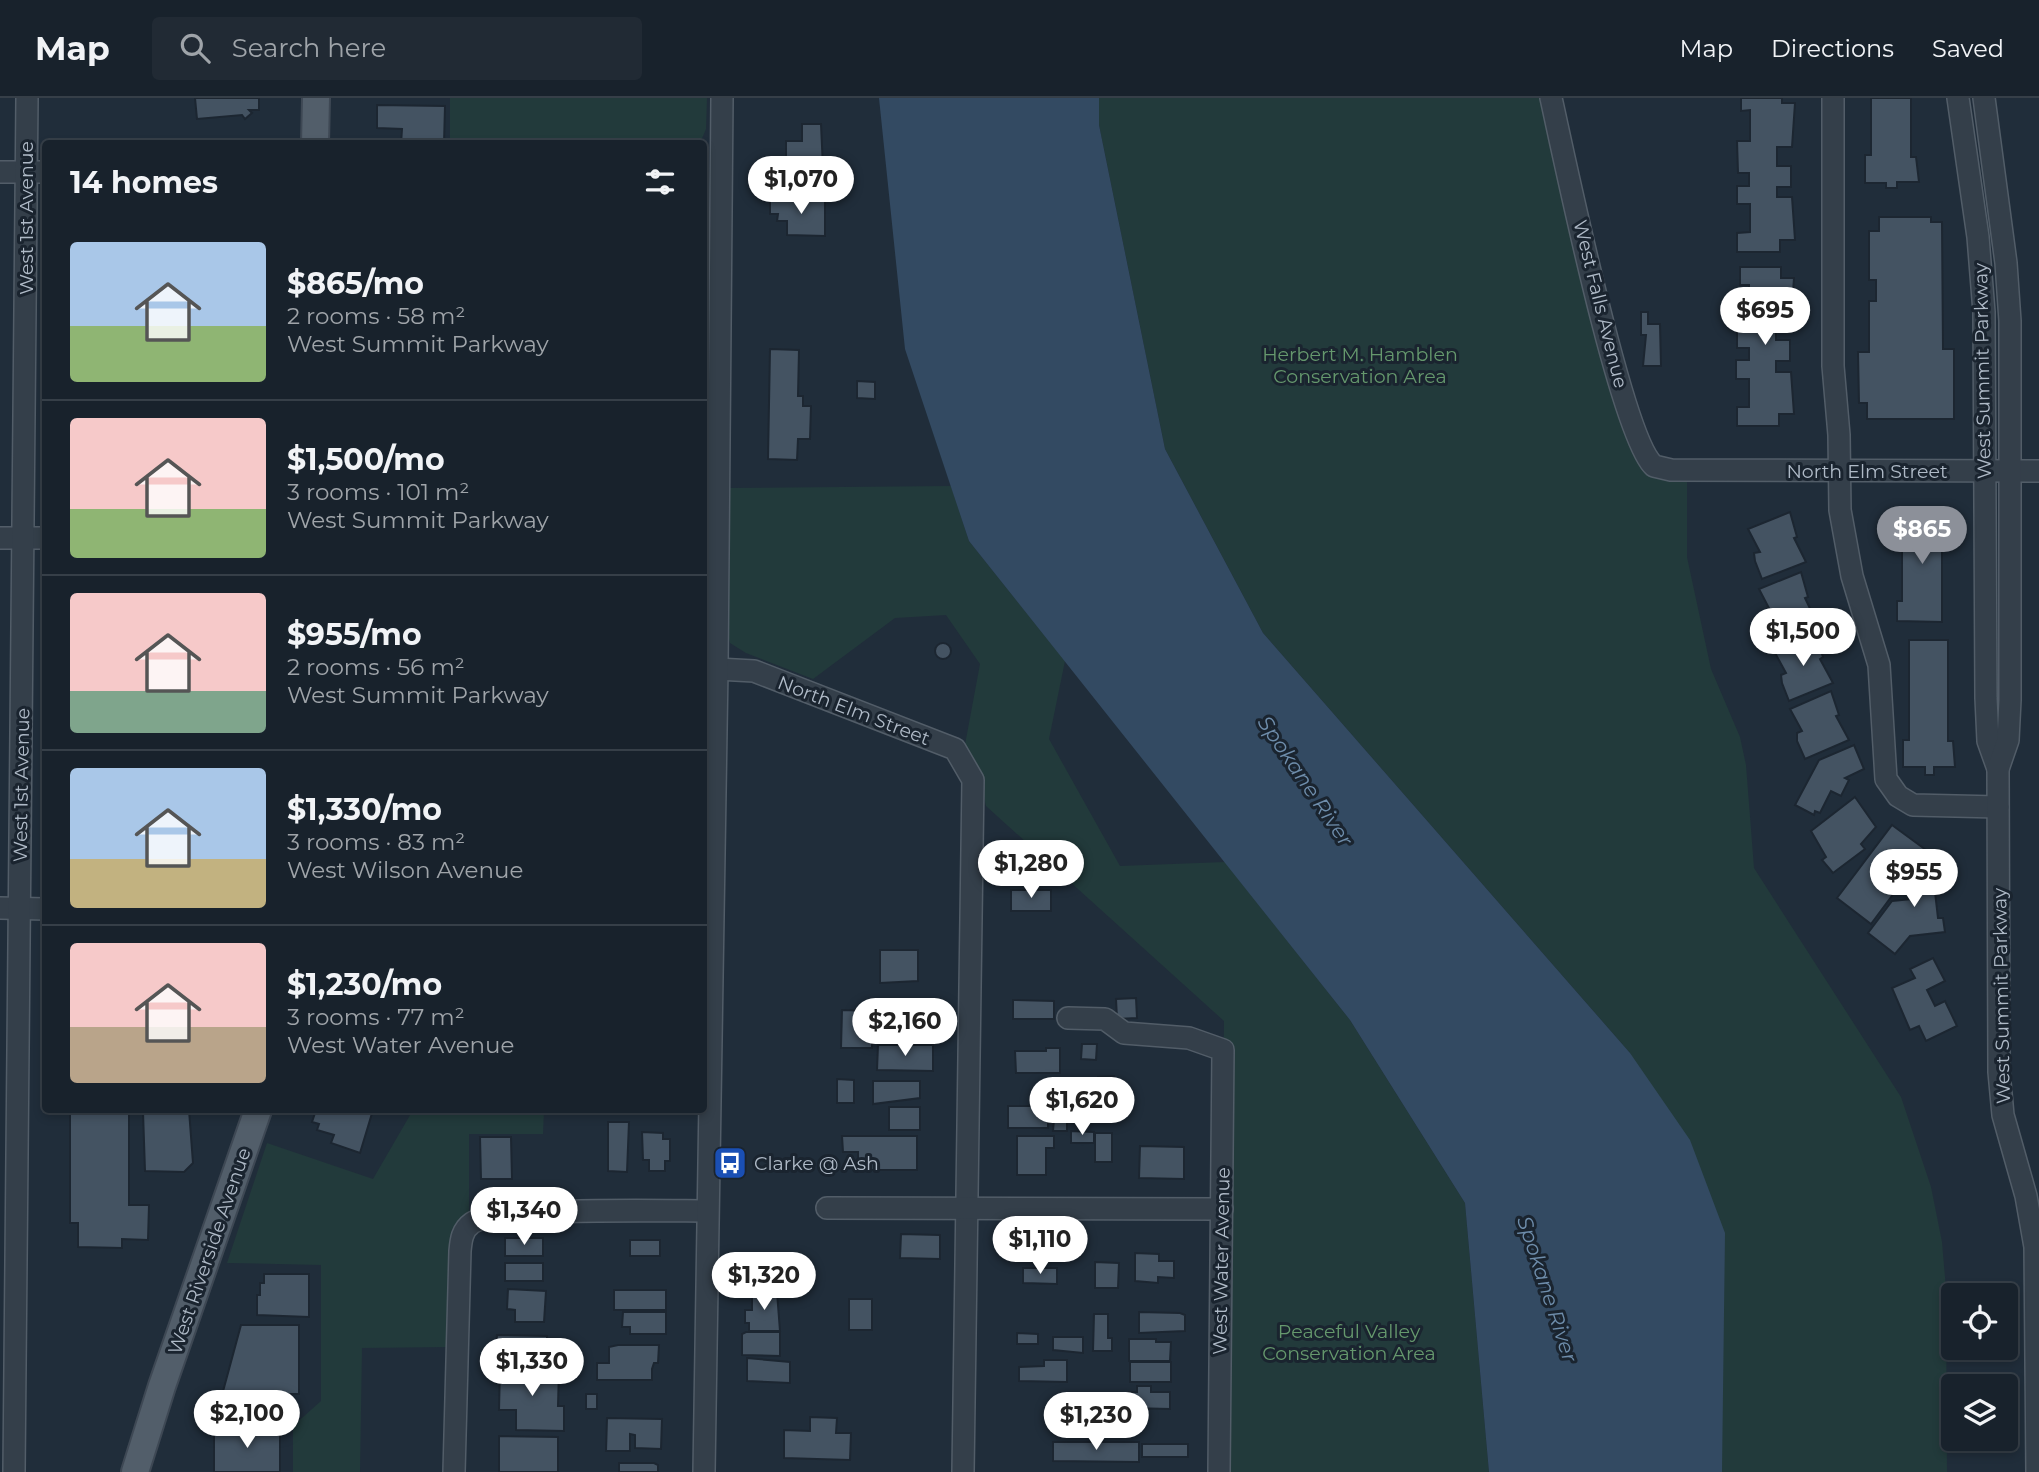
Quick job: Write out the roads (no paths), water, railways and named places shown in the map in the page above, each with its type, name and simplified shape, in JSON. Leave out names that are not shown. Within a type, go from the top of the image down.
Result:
[{"type":"main road","points":[[315,140],[316,98]]},
{"type":"main road","name":"West Riverside Avenue","points":[[135,1472],[257,1113]]},
{"type":"street","name":"West 1st Avenue","points":[[14,1472],[10,909],[36,172],[27,98]]},
{"type":"street","points":[[704,1472],[717,670],[722,98]]},
{"type":"street","name":"West Falls Avenue","points":[[1551,98],[1603,318],[1640,445],[1654,466],[1694,470]]},
{"type":"street","points":[[1832,98],[1833,366],[1840,510],[1847,559],[1879,665],[1884,766],[1888,785],[1903,800],[1919,806],[1998,807]]},
{"type":"street","name":"West Summit Parkway","points":[[1958,98],[1984,312],[1987,741],[1998,769]]},
{"type":"street","name":"West Summit Parkway","points":[[1984,98],[2008,293],[2010,700],[2008,740],[1998,769],[2000,1092],[2007,1132],[2026,1196],[2035,1247],[2037,1472]]},
{"type":"street","points":[[0,172],[36,172]]},
{"type":"street","name":"North Elm Street","points":[[1694,470],[2039,471]]},
{"type":"street","points":[[0,538],[42,538]]},
{"type":"street","name":"North Elm Street","points":[[717,670],[754,671],[955,749],[973,780],[967,1209]]},
{"type":"street","points":[[10,909],[42,909]]},
{"type":"street","name":"West Water Avenue","points":[[1068,1018],[1105,1019],[1124,1033],[1189,1038],[1223,1050],[1219,1472]]},
{"type":"street","points":[[827,1208],[1222,1209]]},
{"type":"street","points":[[963,1472],[967,1209]]},
{"type":"street","points":[[454,1472],[461,1235],[470,1224],[482,1219],[549,1213],[707,1211]]},
{"type":"water","name":"Spokane River","points":[[879,98],[1099,98],[1099,125],[1165,449],[1263,633],[1630,1053],[1690,1140],[1725,1233],[1722,1472],[1489,1472],[1465,1203],[1350,1020],[969,541],[905,349]]},
{"type":"place","name":"Clarke @ Ash","points":[[730,1163]]},
{"type":"park label","name":"Herbert M. Hamblen Conservation Area","points":[[1360,365]]},
{"type":"park label","name":"Peaceful Valley Conservation Area","points":[[1349,1342]]}]
